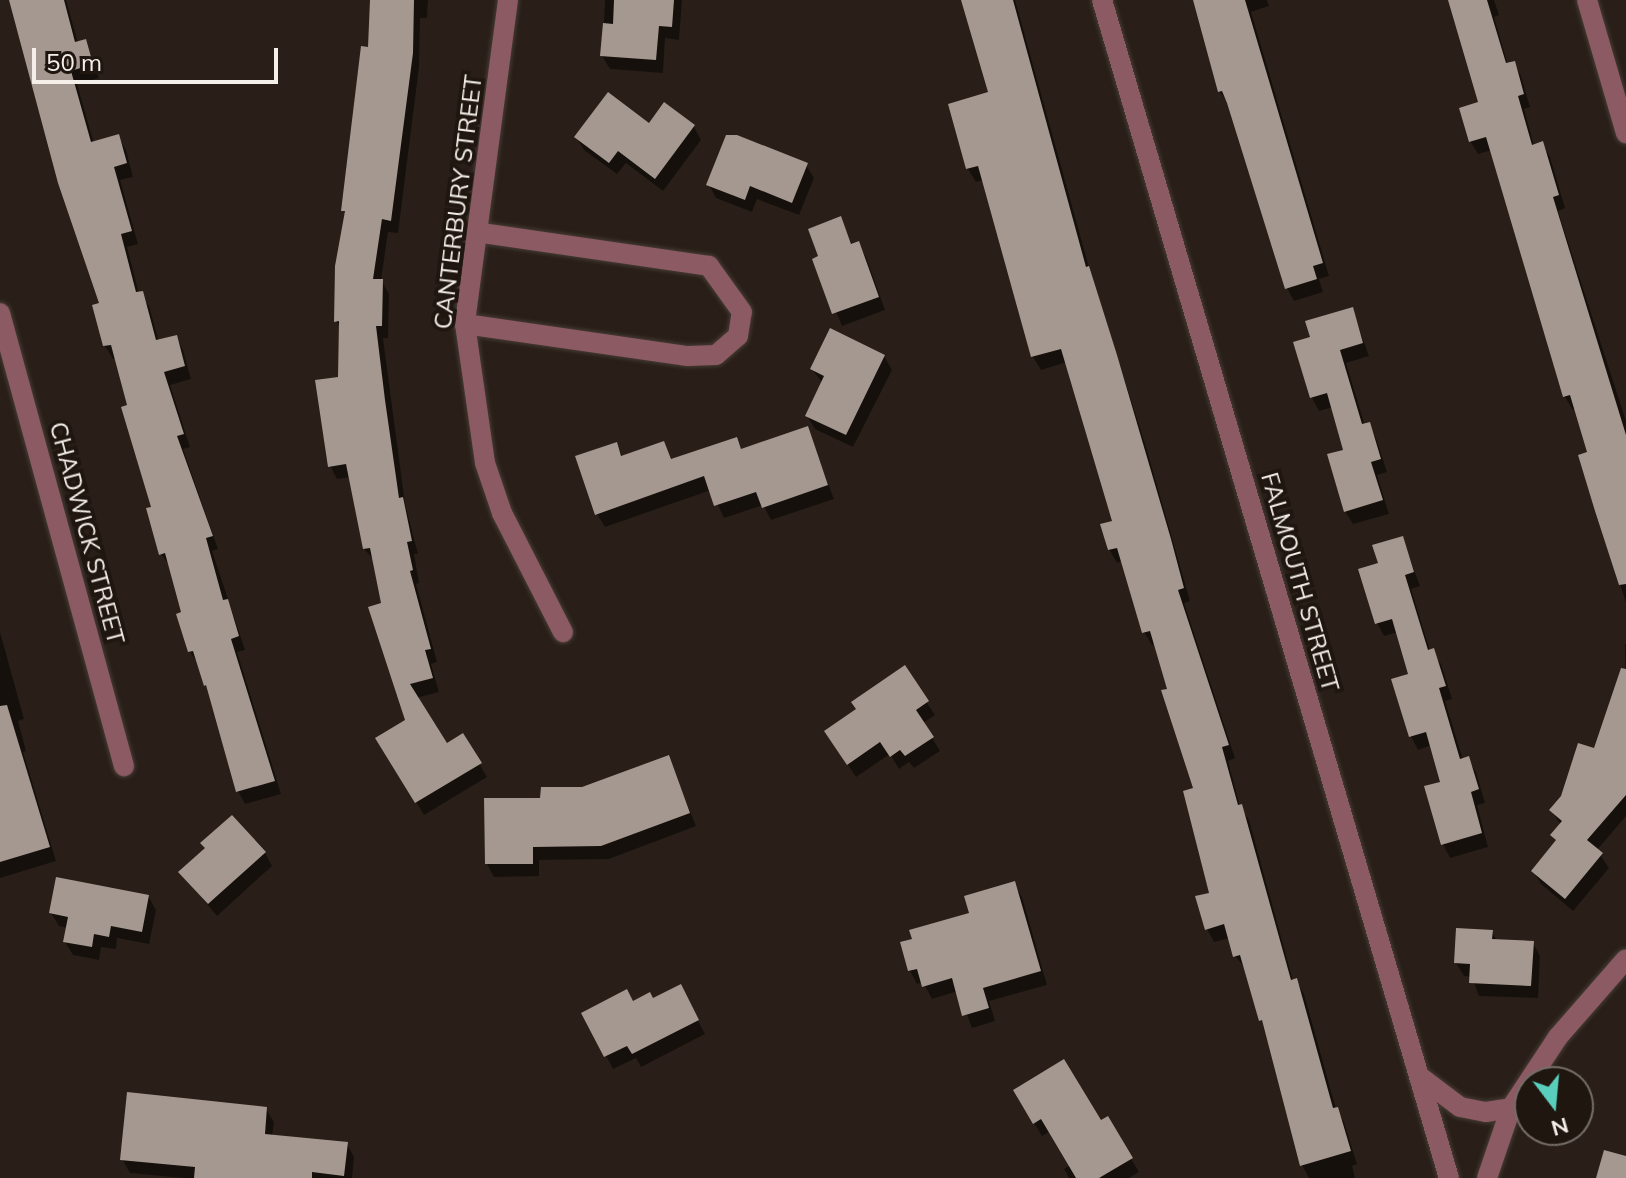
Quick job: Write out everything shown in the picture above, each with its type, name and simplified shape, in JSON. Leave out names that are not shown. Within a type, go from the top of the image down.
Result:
[{"type":"street","name":"CANTERBURY STREET","points":[[508,0],[465,324],[485,463],[502,513],[563,632]]},
{"type":"street","name":"FALMOUTH STREET","points":[[1102,0],[1449,1178]]},
{"type":"street","points":[[1587,0],[1626,133]]},
{"type":"street","points":[[465,324],[688,356],[716,355],[728,348],[738,336],[742,312],[709,266],[477,232]]},
{"type":"street","name":"CHADWICK STREET","points":[[0,313],[124,766]]},
{"type":"street","points":[[1487,1178],[1511,1108],[1558,1037],[1626,959]]},
{"type":"street","points":[[1419,1076],[1460,1107],[1486,1112],[1511,1108]]},
{"type":"building","points":[[9,0],[64,0],[75,42],[86,39],[93,64],[71,71],[91,142],[119,134],[127,163],[114,167],[132,231],[121,234],[136,292],[143,291],[156,340],[177,335],[185,366],[164,372],[184,434],[177,436],[213,536],[206,538],[223,600],[228,599],[239,636],[231,639],[275,781],[236,792],[206,685],[193,651],[188,652],[176,614],[181,612],[165,553],[159,555],[146,508],[151,507],[121,407],[127,405],[111,345],[103,346],[92,305],[99,303],[58,183]]},
{"type":"building","points":[[370,0],[414,0],[413,53],[391,221],[382,219],[373,279],[383,279],[382,326],[376,326],[385,400],[399,498],[403,497],[412,541],[407,542],[413,570],[410,571],[431,649],[425,650],[433,678],[410,684],[447,743],[463,733],[482,763],[415,803],[375,738],[405,720],[368,607],[381,603],[370,548],[363,549],[346,464],[328,467],[315,380],[338,377],[339,321],[334,322],[335,266],[345,211],[341,211],[361,46],[368,47]]},
{"type":"building","points":[[614,0],[674,0],[672,27],[659,26],[656,60],[600,56],[603,23],[613,24]]},
{"type":"building","points":[[961,0],[1013,0],[1086,267],[1089,266],[1117,355],[1171,539],[1184,588],[1178,590],[1229,745],[1222,747],[1238,805],[1242,804],[1291,980],[1297,978],[1333,1108],[1338,1107],[1351,1151],[1300,1166],[1262,1020],[1259,1021],[1240,955],[1233,957],[1224,924],[1205,930],[1195,896],[1209,893],[1183,791],[1193,788],[1161,690],[1167,689],[1150,631],[1142,633],[1117,548],[1108,550],[1100,524],[1112,521],[1061,349],[1031,357],[978,166],[966,169],[948,104],[988,92]]},
{"type":"building","points":[[1193,0],[1245,0],[1323,263],[1313,266],[1317,279],[1285,289],[1227,103],[1222,91],[1218,92]]},
{"type":"building","points":[[1448,0],[1487,0],[1506,63],[1515,61],[1524,94],[1518,96],[1532,145],[1543,141],[1559,195],[1553,197],[1626,435],[1626,584],[1619,585],[1595,511],[1578,455],[1587,452],[1570,395],[1563,397],[1486,137],[1469,142],[1459,108],[1478,102]]},
{"type":"building","points":[[608,92],[649,123],[664,102],[695,125],[655,179],[618,151],[609,163],[574,137]]},
{"type":"building","points":[[726,135],[737,135],[808,163],[792,203],[750,186],[745,200],[706,185]]},
{"type":"building","points":[[841,216],[851,244],[859,241],[879,297],[832,314],[812,259],[818,256],[808,229]]},
{"type":"building","points":[[1353,307],[1363,343],[1340,350],[1362,424],[1370,422],[1381,459],[1371,462],[1383,500],[1344,512],[1327,454],[1343,450],[1327,393],[1310,398],[1293,342],[1310,337],[1305,321]]},
{"type":"building","points":[[830,328],[885,355],[846,435],[805,416],[824,376],[810,369]]},
{"type":"building","points":[[808,426],[828,485],[762,508],[756,492],[714,506],[704,476],[595,515],[575,456],[617,442],[621,456],[664,441],[671,459],[737,437],[741,449]]},
{"type":"building","points":[[1403,536],[1414,572],[1405,575],[1428,650],[1434,648],[1446,686],[1439,688],[1460,759],[1469,756],[1479,789],[1471,792],[1482,833],[1441,845],[1424,786],[1440,782],[1426,732],[1409,737],[1391,679],[1408,674],[1392,619],[1375,624],[1358,569],[1378,563],[1372,545]]},
{"type":"building","points":[[905,665],[929,701],[916,710],[934,737],[905,756],[900,750],[890,757],[880,742],[847,765],[824,731],[856,709],[851,702]]},
{"type":"building","points":[[1621,668],[1626,669],[1626,795],[1587,840],[1603,853],[1565,899],[1531,871],[1556,840],[1550,835],[1562,821],[1549,810],[1561,796],[1578,743],[1594,748]]},
{"type":"building","points":[[7,705],[50,847],[0,862],[0,706]]},
{"type":"building","points":[[669,755],[690,813],[601,846],[533,847],[533,864],[485,864],[484,798],[540,798],[541,787],[582,787]]},
{"type":"building","points":[[232,815],[266,852],[208,904],[178,872],[205,848],[200,843]]},
{"type":"building","points":[[56,877],[149,895],[142,932],[111,926],[109,937],[94,934],[92,947],[63,942],[68,917],[49,913]]},
{"type":"building","points":[[1015,881],[1041,971],[983,988],[989,1008],[962,1016],[952,978],[922,987],[917,969],[908,971],[900,942],[912,939],[909,930],[969,913],[964,896]]},
{"type":"building","points":[[1456,928],[1493,930],[1492,939],[1534,941],[1531,986],[1469,983],[1470,964],[1454,963]]},
{"type":"building","points":[[681,984],[699,1020],[632,1054],[627,1046],[604,1057],[581,1013],[627,989],[633,1001],[650,992],[653,998]]},
{"type":"building","points":[[1064,1059],[1101,1120],[1108,1116],[1133,1158],[1099,1178],[1076,1178],[1041,1119],[1033,1124],[1013,1090]]},
{"type":"building","points":[[127,1092],[267,1107],[265,1134],[348,1142],[344,1176],[312,1172],[312,1178],[194,1178],[195,1167],[120,1160]]},
{"type":"building","points":[[1604,1150],[1626,1156],[1626,1178],[1596,1178]]}]
